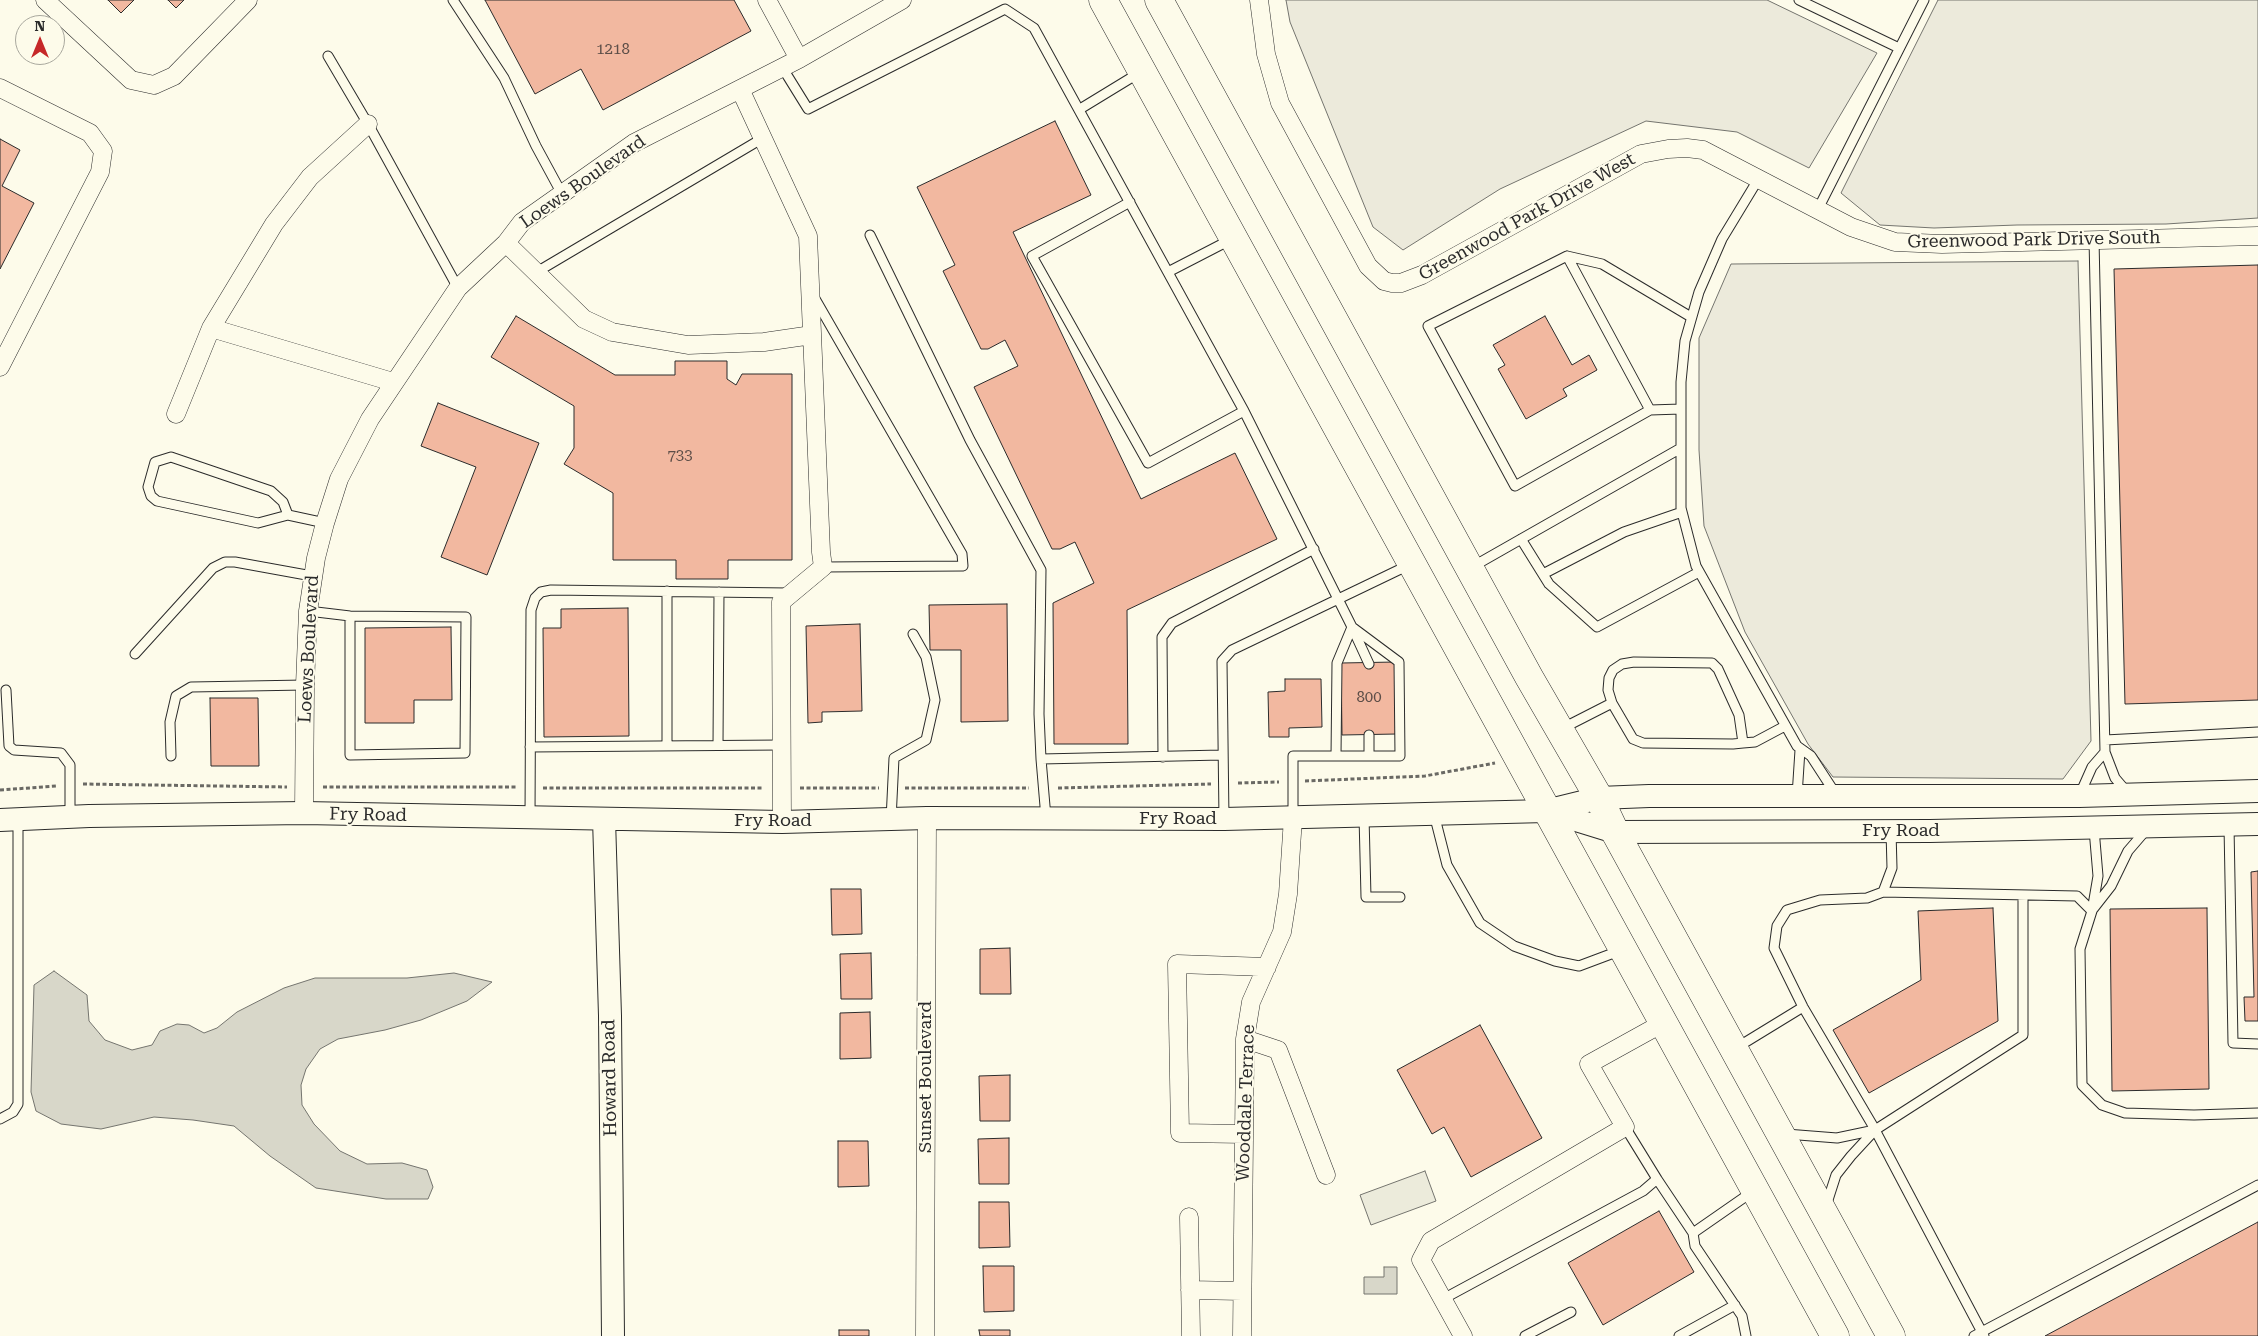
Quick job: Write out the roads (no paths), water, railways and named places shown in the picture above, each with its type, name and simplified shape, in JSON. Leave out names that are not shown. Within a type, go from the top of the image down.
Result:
[{"type":"main road","points":[[1102,0],[1835,1336]]},
{"type":"main road","points":[[1159,0],[1558,731],[1599,798],[1615,832],[1891,1336]]},
{"type":"street","points":[[45,0],[131,80],[154,85],[174,76],[248,0]]},
{"type":"street","points":[[767,0],[799,59]]},
{"type":"street","name":"Loews Boulevard","points":[[304,813],[304,685],[308,611],[312,576],[325,523],[338,479],[370,419],[393,382],[458,288],[506,243],[522,222],[634,143],[799,59],[902,0]]},
{"type":"street","name":"Greenwood Park Drive West","points":[[1259,0],[1266,54],[1280,103],[1368,266],[1384,281],[1401,283],[1414,279],[1633,158],[1658,150],[1687,148],[1703,150],[1816,211]]},
{"type":"street","points":[[0,88],[90,133],[103,150],[100,172],[0,367]]},
{"type":"street","points":[[740,89],[808,236],[823,567],[781,602],[782,822]]},
{"type":"street","points":[[176,414],[211,328],[274,224],[310,177],[368,124]]},
{"type":"street","name":"Greenwood Park Drive South","points":[[1816,211],[1851,228],[1895,242],[1942,244],[2258,236]]},
{"type":"street","points":[[506,243],[584,319],[612,332],[688,345],[764,342],[812,335]]},
{"type":"street","points":[[211,328],[393,382]]},
{"type":"street","name":"Fry Road","points":[[9,819],[304,813],[782,822],[926,818],[1224,820],[1546,811],[1599,798],[2079,796],[2258,791]]},
{"type":"street","name":"Fry Road","points":[[1546,811],[1615,832],[2094,829],[2258,824]]},
{"type":"street","name":"Sunset Boulevard","points":[[925,1336],[926,818]]},
{"type":"street","name":"Wooddale Terrace","points":[[1242,1336],[1245,1039],[1251,1002],[1282,932],[1288,894],[1293,818]]},
{"type":"street","name":"Howard Road","points":[[604,820],[610,1016],[613,1336]]},
{"type":"street","points":[[1244,1134],[1180,1133],[1177,964],[1267,967]]},
{"type":"street","points":[[1463,1336],[1421,1260],[1431,1241],[1625,1127],[1589,1064],[1663,1023]]},
{"type":"street","points":[[1245,1039],[1278,1050],[1326,1175]]},
{"type":"street","points":[[1189,1217],[1191,1336]]},
{"type":"street","points":[[1190,1290],[1242,1291]]},
{"type":"lane","points":[[453,0],[504,78],[536,146],[562,194]]},
{"type":"lane","points":[[1799,0],[1899,48]]},
{"type":"lane","points":[[1816,211],[1924,0]]},
{"type":"lane","points":[[782,67],[808,108],[1005,9],[1034,28],[1244,411],[1314,549],[1369,664]]},
{"type":"lane","points":[[328,56],[368,124],[458,288]]},
{"type":"lane","points":[[1080,109],[1142,71]]},
{"type":"lane","points":[[535,273],[762,138]]},
{"type":"lane","points":[[1758,178],[1722,239],[1699,292],[1685,342],[1681,410],[1682,512],[1699,572],[1785,726],[1800,750],[1811,756],[1838,797]]},
{"type":"lane","points":[[1130,202],[1032,256],[1148,463],[1244,411]]},
{"type":"lane","points":[[870,235],[970,440],[1041,570],[1039,714],[1042,788],[1046,818]]},
{"type":"lane","points":[[1168,272],[1233,238]]},
{"type":"lane","points":[[2094,239],[2105,752],[2115,778],[2130,795]]},
{"type":"lane","points":[[1681,410],[1650,410],[1515,486],[1428,326],[1567,256],[1602,264],[1691,317]]},
{"type":"lane","points":[[1567,256],[1650,410]]},
{"type":"lane","points":[[810,290],[962,554],[963,566],[823,567]]},
{"type":"lane","points":[[1470,568],[1681,448]]},
{"type":"lane","points":[[288,515],[283,502],[271,491],[171,457],[155,462],[148,487],[151,496],[157,501],[258,523],[288,515],[325,523]]},
{"type":"lane","points":[[1543,574],[1624,532],[1682,512]]},
{"type":"lane","points":[[1521,539],[1549,584],[1597,627],[1699,572]]},
{"type":"lane","points":[[1163,757],[1162,637],[1172,623],[1314,549]]},
{"type":"lane","points":[[135,654],[213,568],[225,562],[235,562],[312,576]]},
{"type":"lane","points":[[1224,820],[1222,661],[1232,650],[1412,564]]},
{"type":"lane","points":[[530,818],[531,610],[535,598],[541,592],[550,590],[794,593]]},
{"type":"lane","points":[[667,591],[667,746]]},
{"type":"lane","points":[[718,746],[719,592]]},
{"type":"lane","points":[[308,611],[350,616],[466,617],[466,753],[350,755],[350,616]]},
{"type":"lane","points":[[1336,756],[1337,663],[1352,626]]},
{"type":"lane","points":[[1293,818],[1293,756],[1400,756],[1399,662],[1352,626]]},
{"type":"lane","points":[[891,820],[894,758],[926,740],[935,700],[926,657],[913,634]]},
{"type":"lane","points":[[1743,743],[1739,715],[1718,669],[1712,662],[1634,662],[1622,664],[1613,670],[1609,678],[1608,690],[1612,703],[1633,738],[1643,744],[1743,743],[1755,742],[1785,726]]},
{"type":"lane","points":[[172,756],[170,722],[176,696],[191,687],[304,685]]},
{"type":"lane","points":[[6,690],[9,746],[14,750],[61,753],[70,765],[70,817]]},
{"type":"lane","points":[[1558,731],[1612,703]]},
{"type":"lane","points":[[2105,740],[2258,732]]},
{"type":"lane","points":[[1369,735],[1369,756]]},
{"type":"lane","points":[[530,747],[782,745]]},
{"type":"lane","points":[[1797,796],[1800,750]]},
{"type":"lane","points":[[2079,796],[2092,767],[2105,752]]},
{"type":"lane","points":[[1041,759],[1222,755]]},
{"type":"lane","points":[[1434,814],[1447,865],[1480,923],[1514,946],[1555,961],[1580,966],[1622,949]]},
{"type":"lane","points":[[1364,816],[1366,897],[1400,897]]},
{"type":"lane","points":[[0,1118],[13,1112],[18,1104],[9,819]]},
{"type":"lane","points":[[2229,826],[2233,1043],[2258,1044]]},
{"type":"lane","points":[[2092,911],[2111,886],[2128,851],[2148,827]]},
{"type":"lane","points":[[2094,829],[2098,876],[2092,911],[2080,949],[2082,1085],[2102,1104],[2125,1114],[2194,1116],[2258,1114]]},
{"type":"lane","points":[[1883,892],[1892,868],[1891,831]]},
{"type":"lane","points":[[2092,911],[2077,896],[1883,892],[1867,898],[1820,900],[1787,910],[1777,926],[1774,948],[1803,1007],[1875,1130],[1980,1335],[2258,1185]]},
{"type":"lane","points":[[1823,1213],[1836,1175],[1875,1130],[2023,1034],[2023,895]]},
{"type":"lane","points":[[1734,1050],[1803,1007]]},
{"type":"lane","points":[[1625,1127],[1693,1233],[1695,1246],[1742,1316],[1746,1336]]},
{"type":"lane","points":[[1780,1133],[1838,1138],[1875,1130]]},
{"type":"lane","points":[[1443,1300],[1643,1191],[1657,1179]]},
{"type":"lane","points":[[1693,1233],[1755,1190]]},
{"type":"lane","points":[[1679,1336],[1735,1305]]},
{"type":"lane","points":[[1525,1336],[1571,1312]]}]
